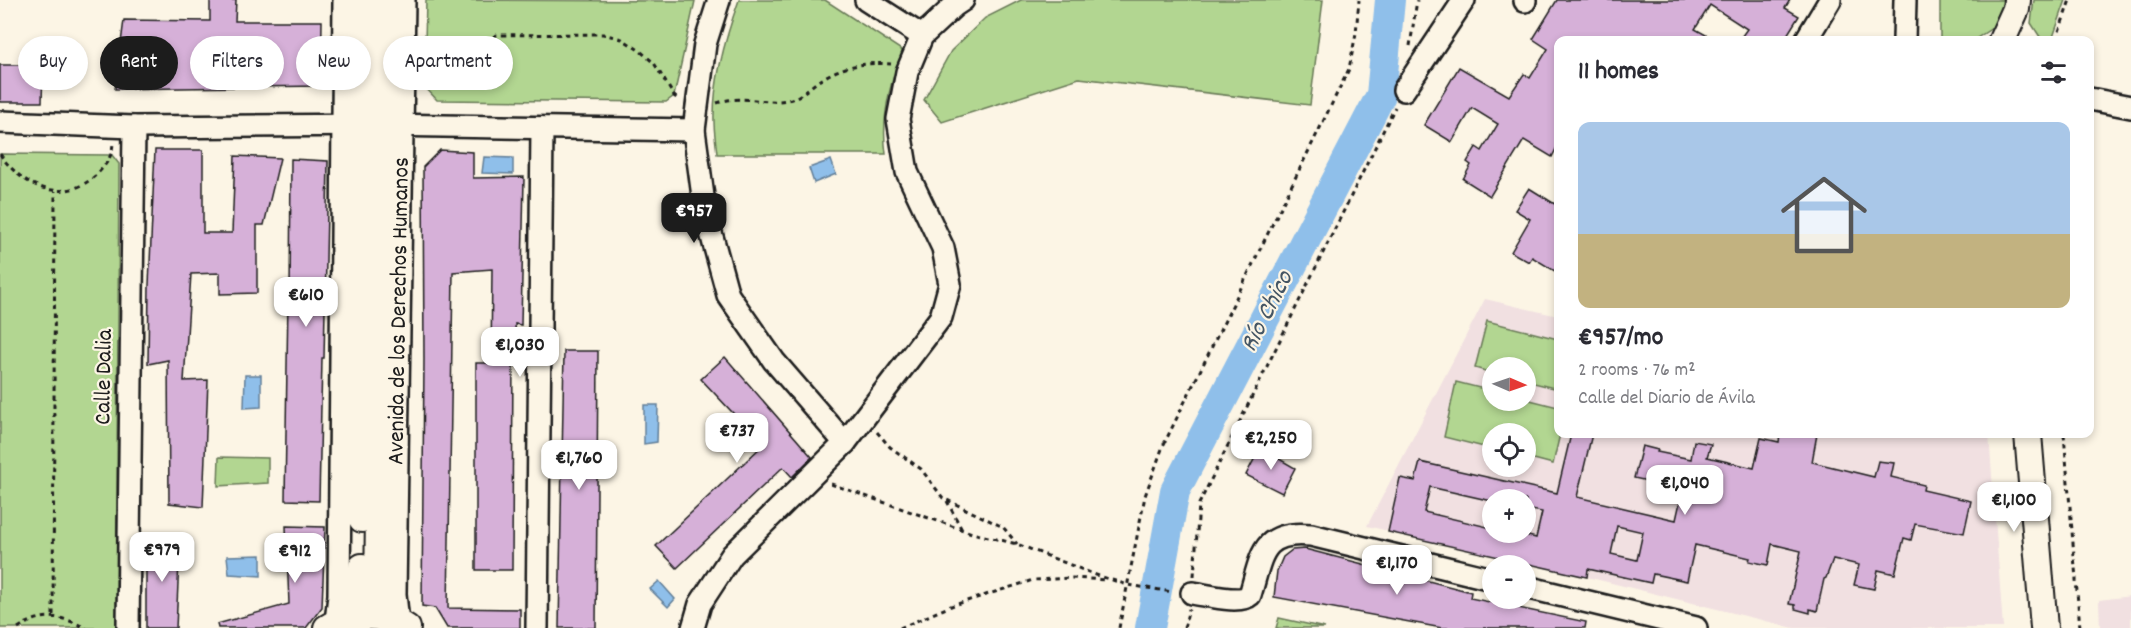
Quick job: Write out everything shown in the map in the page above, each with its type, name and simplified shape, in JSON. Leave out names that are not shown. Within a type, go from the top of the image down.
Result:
[{"type":"main road","name":"Avenida de los Derechos Humanos","points":[[364,0],[373,125],[378,596],[368,622]]},
{"type":"main road","name":"Avenida de los Derechos Humanos","points":[[373,125],[385,0]]},
{"type":"main road","points":[[2004,36],[2016,5]]},
{"type":"main road","points":[[2016,5],[2021,36]]},
{"type":"main road","points":[[2028,438],[2044,628]]},
{"type":"street","name":"Avenida de los Derechos Humanos","points":[[344,0],[373,125],[339,595],[368,622]]},
{"type":"street","name":"Avenida de los Derechos Humanos","points":[[404,0],[404,36]]},
{"type":"street","points":[[719,0],[705,44],[695,121],[705,211],[729,295],[774,361],[845,443]]},
{"type":"street","points":[[866,0],[922,36]]},
{"type":"street","points":[[693,628],[700,604],[732,555],[845,443],[941,317],[950,284],[944,248],[907,171],[898,119],[907,72],[922,36],[963,0]]},
{"type":"street","points":[[1404,90],[1464,0]]},
{"type":"street","points":[[1808,36],[1830,0]]},
{"type":"street","points":[[1904,36],[1905,0]]},
{"type":"street","name":"Avenida de los Derechos Humanos","points":[[373,125],[401,90]]},
{"type":"street","points":[[2094,100],[2131,107]]},
{"type":"street","points":[[0,122],[124,126],[373,125],[542,128],[695,121]]},
{"type":"street","name":"Calle Dalia","points":[[124,126],[128,628]]},
{"type":"street","points":[[537,628],[542,128]]},
{"type":"street","points":[[1192,593],[1246,599],[1250,595],[1264,549],[1276,539],[1297,533],[1311,534],[1482,577]]},
{"type":"street","points":[[1536,588],[1696,628]]},
{"type":"path","points":[[1119,628],[1145,496],[1162,446],[1349,69],[1359,0]]},
{"type":"path","points":[[1409,56],[1417,0]]},
{"type":"path","points":[[2057,36],[2070,0]]},
{"type":"path","points":[[494,36],[603,34],[622,39],[654,63],[674,96],[695,121],[728,99],[749,98],[776,101],[795,98],[830,73],[851,65],[876,63],[897,65],[907,72]]},
{"type":"path","points":[[1184,628],[1192,593],[1199,504],[1404,90]]},
{"type":"path","points":[[0,154],[8,166],[22,179],[55,191],[73,189],[90,181],[101,170],[112,155],[124,126]]},
{"type":"path","points":[[52,615],[55,191]]},
{"type":"path","points":[[864,417],[890,447],[921,469],[946,500],[962,530]]},
{"type":"path","points":[[2064,438],[2080,628]]},
{"type":"path","points":[[816,471],[827,483],[962,530],[1017,544],[1128,585],[1192,593]]},
{"type":"path","points":[[946,500],[1003,526],[1017,544]]},
{"type":"path","points":[[900,628],[951,606],[1033,580],[1072,578],[1113,580]]},
{"type":"path","points":[[18,628],[52,615],[86,628]]},
{"type":"shaded area","points":[[1485,299],[1554,315],[1554,438],[1989,438],[2003,628],[1794,628],[1536,565],[1536,555],[1492,555],[1367,526]]},
{"type":"shaded area","points":[[2131,596],[2131,628],[2100,628],[2099,600]]},
{"type":"green space","points":[[426,0],[695,1],[674,96],[666,102],[437,100],[428,90],[513,90],[513,36],[425,36]]},
{"type":"green space","points":[[739,0],[825,0],[903,51],[887,101],[886,154],[717,154],[714,106],[718,75]]},
{"type":"green space","points":[[1021,0],[1323,0],[1310,105],[1079,78],[942,122],[924,100],[951,51],[985,18]]},
{"type":"green space","points":[[1940,0],[2005,0],[2001,22],[1980,36],[1940,36]]},
{"type":"green space","points":[[2034,0],[2066,0],[2053,36],[2039,36],[2031,23]]},
{"type":"green space","points":[[0,154],[112,155],[119,164],[116,628],[0,628]]},
{"type":"green space","points":[[1487,321],[1554,338],[1554,388],[1536,384],[1536,357],[1482,357],[1482,370],[1475,368]]},
{"type":"green space","points":[[1456,382],[1482,388],[1482,411],[1536,411],[1536,402],[1554,406],[1554,438],[1559,438],[1553,464],[1536,460],[1536,423],[1482,423],[1482,446],[1444,437]]},
{"type":"green space","points":[[219,457],[268,458],[268,483],[218,486]]},
{"type":"green space","points":[[1279,618],[1325,628],[1276,628]]},
{"type":"water","points":[[484,157],[513,158],[513,174],[482,173]]},
{"type":"water","points":[[831,160],[836,174],[814,183],[809,168]]},
{"type":"water","points":[[245,375],[261,375],[261,407],[244,408]]},
{"type":"water","points":[[644,405],[658,405],[657,442],[644,444]]},
{"type":"water","points":[[261,555],[261,576],[229,574],[227,556]]},
{"type":"water","points":[[659,581],[675,599],[668,607],[650,589]]},
{"type":"building","points":[[210,0],[236,0],[235,21],[322,21],[322,36],[296,36],[296,86],[284,87],[284,36],[190,36],[190,88],[178,88],[178,36],[122,36],[124,20],[210,21]]},
{"type":"building","points":[[1557,0],[1790,0],[1785,8],[1799,16],[1786,36],[1742,36],[1747,29],[1710,5],[1695,29],[1708,36],[1554,36],[1554,153],[1552,157],[1524,140],[1490,196],[1463,179],[1471,165],[1467,162],[1476,147],[1482,151],[1498,124],[1472,108],[1452,142],[1424,125],[1459,67],[1509,96],[1524,74],[1530,78],[1548,49],[1533,39]]},
{"type":"building","points":[[0,65],[18,65],[18,90],[42,90],[42,102],[0,102]]},
{"type":"building","points":[[155,150],[203,150],[203,233],[232,233],[235,156],[280,158],[264,225],[257,225],[257,293],[220,294],[220,273],[191,274],[184,381],[208,380],[203,507],[169,503],[168,360],[148,364]]},
{"type":"building","points":[[440,150],[473,152],[473,178],[524,177],[521,325],[515,324],[516,343],[513,343],[512,570],[476,570],[476,363],[491,363],[492,269],[453,272],[448,608],[520,609],[520,628],[447,628],[435,608],[422,606],[423,167]]},
{"type":"building","points":[[291,159],[328,161],[319,501],[285,500]]},
{"type":"building","points":[[1529,188],[1554,204],[1554,271],[1532,257],[1529,262],[1511,252],[1530,219],[1515,210]]},
{"type":"building","points":[[564,351],[598,351],[596,628],[559,628]]},
{"type":"building","points":[[725,357],[812,457],[792,477],[783,467],[677,568],[656,546],[763,445],[701,379]]},
{"type":"building","points":[[1570,438],[1591,438],[1577,497],[1676,520],[1683,489],[1634,478],[1642,446],[1658,450],[1657,452],[1691,459],[1694,441],[1711,444],[1707,457],[1754,468],[1761,438],[1779,442],[1780,438],[1816,438],[1812,462],[1874,477],[1878,461],[1894,463],[1891,477],[1924,485],[1923,490],[1971,501],[1964,533],[1915,524],[1911,540],[1904,538],[1895,574],[1878,570],[1874,589],[1854,585],[1859,565],[1833,559],[1824,579],[1817,611],[1810,609],[1810,613],[1795,609],[1795,605],[1789,604],[1801,551],[1772,544],[1768,565],[1749,561],[1750,558],[1695,545],[1687,581],[1653,574],[1651,583],[1588,569],[1587,577],[1536,565],[1536,555],[1490,555],[1388,532],[1400,478],[1415,481],[1420,462],[1557,493]],"holes":[[[1617,526],[1643,532],[1637,560],[1611,554]]]},
{"type":"building","points":[[1260,448],[1295,468],[1282,493],[1246,475]]},
{"type":"building","points":[[286,526],[325,527],[322,607],[306,628],[218,628],[217,624],[289,604]]},
{"type":"building","points":[[180,538],[176,628],[146,628],[146,542]]},
{"type":"building","points":[[1305,549],[1471,592],[1470,598],[1482,600],[1482,609],[1523,609],[1586,622],[1585,628],[1442,628],[1274,597],[1277,571],[1283,557],[1292,550]]},
{"type":"waterway","name":"Río Chico","points":[[1150,628],[1175,491],[1381,95],[1390,0]]}]
